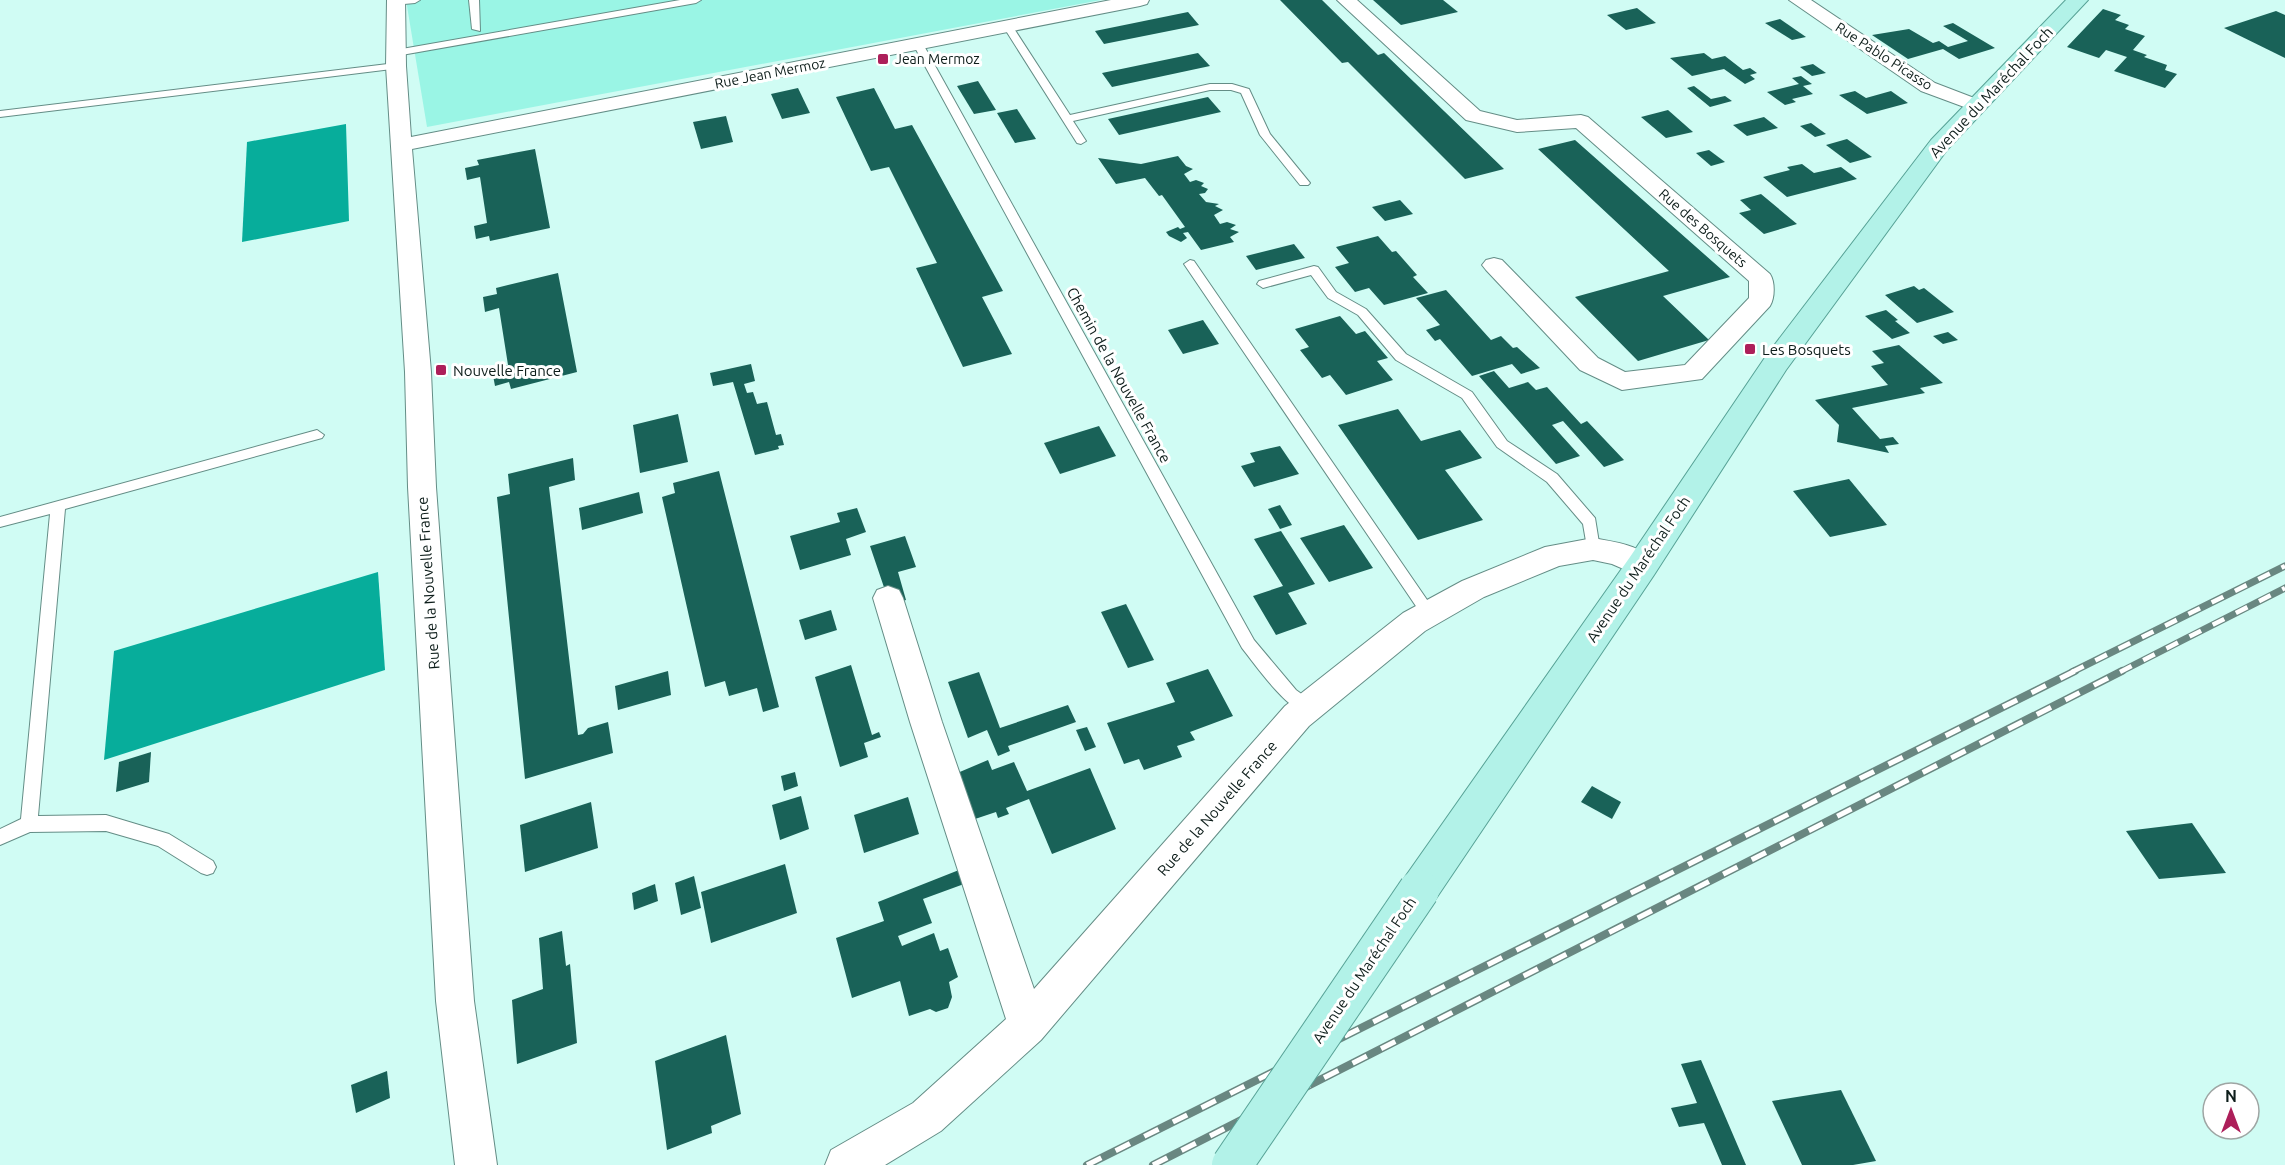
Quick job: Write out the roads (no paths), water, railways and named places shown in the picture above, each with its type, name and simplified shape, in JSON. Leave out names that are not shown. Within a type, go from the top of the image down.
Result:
[{"type":"main road","name":"Avenue du Maréchal Foch","points":[[1232,1165],[1642,566],[1776,363],[1940,144],[2078,0]]},
{"type":"street","name":"Rue Jean Mermoz","points":[[401,145],[1140,0]]},
{"type":"street","name":"Rue des Bosquets","points":[[1346,0],[1473,116],[1517,126],[1581,121],[1761,279],[1761,300],[1693,373],[1622,381],[1589,364],[1494,266]]},
{"type":"street","name":"Rue Pablo Picasso","points":[[1798,0],[1928,87],[1975,105]]},
{"type":"street","name":"Rue de la Nouvelle France","points":[[402,1],[396,60],[418,372],[422,487],[455,1002],[477,1165]]},
{"type":"street","name":"Rue de la Nouvelle France","points":[[846,1165],[927,1116],[1028,1026],[1289,725],[1365,660],[1414,622],[1473,589],[1555,555],[1593,549],[1619,554],[1642,566]]},
{"type":"street","points":[[888,598],[926,722],[1028,1026]]},
{"type":"lane","points":[[474,0],[477,29]]},
{"type":"lane","points":[[0,114],[396,60],[696,0]]},
{"type":"lane","points":[[1008,26],[1081,141]]},
{"type":"lane","name":"Chemin de la Nouvelle France","points":[[918,44],[1248,644],[1290,695],[1308,708]]},
{"type":"lane","points":[[1067,119],[1210,87],[1232,87],[1245,91],[1265,135],[1304,183]]},
{"type":"lane","points":[[1190,264],[1428,614]]},
{"type":"lane","points":[[1263,284],[1314,270],[1332,295],[1362,312],[1401,357],[1467,395],[1502,444],[1552,478],[1590,522],[1593,549]]},
{"type":"lane","points":[[0,522],[317,435]]},
{"type":"lane","points":[[29,824],[58,506]]},
{"type":"lane","points":[[0,837],[29,824],[106,823],[163,840],[207,867]]},
{"type":"railway","points":[[2072,672],[2285,566]]},
{"type":"railway","points":[[2120,672],[2285,588]]},
{"type":"railway","points":[[1087,1165],[2075,671]]},
{"type":"railway","points":[[1153,1165],[2122,671]]},
{"type":"place","name":"Jean Mermoz","points":[[883,59]]},
{"type":"place","name":"Les Bosquets","points":[[1750,349]]},
{"type":"place","name":"Nouvelle France","points":[[441,370]]}]
